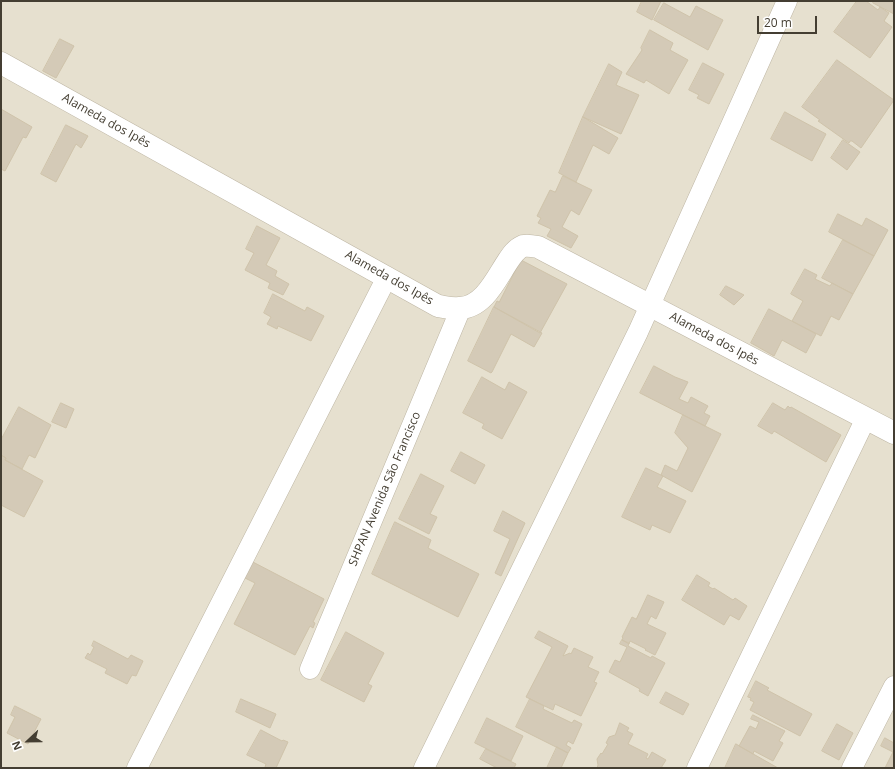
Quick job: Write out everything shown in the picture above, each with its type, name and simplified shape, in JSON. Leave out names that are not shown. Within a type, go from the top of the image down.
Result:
[{"type":"street","points":[[424,768],[638,332],[787,1]]},
{"type":"street","name":"Alameda dos Ipês","points":[[1,63],[438,306],[461,308],[467,307],[481,300],[514,252],[524,246],[532,245],[894,433]]},
{"type":"street","points":[[138,768],[387,277]]},
{"type":"street","name":"SHPAN Avenida São Francisco","points":[[310,669],[461,308]]},
{"type":"street","points":[[697,768],[866,418]]},
{"type":"street","points":[[852,768],[894,686]]},
{"type":"shaded area","points":[[1,1],[894,1],[894,768],[1,768]]},
{"type":"building","points":[[642,1],[661,1],[652,20],[637,12]]},
{"type":"building","points":[[857,1],[866,1],[878,10],[880,7],[889,13],[884,21],[892,27],[870,58],[834,32]]},
{"type":"building","points":[[874,1],[894,1],[894,14],[873,3]]},
{"type":"building","points":[[664,3],[690,17],[696,6],[723,20],[708,50],[654,20]]},
{"type":"building","points":[[650,30],[673,43],[670,50],[688,60],[669,94],[646,80],[644,83],[626,74],[642,50],[641,48]]},
{"type":"building","points":[[60,39],[74,46],[56,78],[43,71]]},
{"type":"building","points":[[837,60],[894,100],[861,148],[852,141],[849,143],[818,121],[820,120],[802,107]]},
{"type":"building","points":[[703,63],[724,74],[709,104],[697,98],[699,95],[689,90]]},
{"type":"building","points":[[609,64],[622,72],[616,85],[639,95],[621,134],[583,117]]},
{"type":"building","points":[[1,109],[32,127],[26,138],[23,137],[5,171],[1,169]]},
{"type":"building","points":[[785,112],[826,134],[812,161],[771,139]]},
{"type":"building","points":[[583,117],[618,138],[609,154],[593,145],[576,182],[559,173]]},
{"type":"building","points":[[66,125],[88,136],[81,148],[76,144],[56,182],[41,174]]},
{"type":"building","points":[[843,140],[860,152],[847,170],[831,158]]},
{"type":"building","points":[[563,176],[592,190],[579,215],[571,210],[562,227],[578,236],[571,248],[547,236],[551,229],[538,223],[541,218],[537,216],[550,190],[555,192]]},
{"type":"building","points":[[838,214],[862,226],[866,218],[888,230],[874,256],[829,232]]},
{"type":"building","points":[[257,226],[280,238],[266,265],[277,271],[275,276],[289,284],[283,295],[268,288],[270,283],[245,270],[254,253],[246,249]]},
{"type":"building","points":[[843,240],[874,256],[853,294],[822,278]]},
{"type":"building","points":[[521,260],[567,284],[540,333],[494,307],[497,301],[499,302]]},
{"type":"building","points":[[805,269],[817,275],[815,279],[830,286],[832,283],[853,294],[839,320],[831,316],[821,336],[792,321],[803,301],[791,294]]},
{"type":"building","points":[[726,286],[744,295],[734,305],[720,295]]},
{"type":"building","points":[[273,294],[305,311],[307,307],[324,316],[311,341],[278,326],[277,329],[267,324],[271,317],[264,313]]},
{"type":"building","points":[[494,307],[542,333],[534,347],[511,334],[491,373],[468,361]]},
{"type":"building","points":[[769,309],[816,334],[806,353],[782,340],[774,356],[751,343]]},
{"type":"building","points":[[654,366],[688,382],[679,399],[688,403],[691,397],[708,406],[704,413],[710,416],[705,426],[640,393]]},
{"type":"building","points":[[482,377],[505,390],[509,382],[527,392],[502,439],[482,428],[484,424],[463,413]]},
{"type":"building","points":[[61,403],[74,409],[66,428],[52,422]]},
{"type":"building","points":[[773,403],[785,410],[788,406],[790,408],[791,407],[841,435],[826,462],[774,431],[772,434],[758,426]]},
{"type":"building","points":[[19,407],[51,425],[35,458],[29,455],[22,469],[5,460],[6,458],[1,455],[1,440]]},
{"type":"building","points":[[683,415],[721,434],[692,492],[661,475],[665,465],[677,471],[688,448],[675,433]]},
{"type":"building","points":[[461,452],[485,465],[475,484],[451,471]]},
{"type":"building","points":[[1,455],[6,458],[5,460],[43,481],[24,517],[1,505]]},
{"type":"building","points":[[646,468],[663,476],[657,487],[686,501],[670,533],[652,525],[650,530],[622,517]]},
{"type":"building","points":[[421,474],[444,486],[430,514],[437,517],[429,534],[399,519]]},
{"type":"building","points":[[503,511],[525,523],[501,576],[495,573],[510,539],[494,531]]},
{"type":"building","points":[[395,522],[431,540],[428,548],[479,574],[458,617],[372,574]]},
{"type":"building","points":[[249,560],[324,599],[313,622],[315,623],[313,628],[310,626],[295,655],[234,624],[255,583],[241,576]]},
{"type":"building","points":[[697,575],[710,583],[708,586],[733,600],[735,598],[747,606],[739,620],[730,615],[724,625],[682,600]]},
{"type":"building","points":[[648,595],[664,602],[656,619],[651,616],[647,624],[666,633],[655,655],[630,641],[629,644],[622,640],[632,617],[636,619]]},
{"type":"building","points":[[539,631],[568,646],[563,656],[570,653],[571,654],[574,648],[593,657],[588,667],[599,672],[594,682],[597,683],[581,716],[555,704],[553,710],[526,697],[552,647],[535,638]]},
{"type":"building","points":[[346,632],[384,653],[368,684],[372,686],[364,702],[321,680]]},
{"type":"building","points":[[622,640],[629,643],[628,646],[651,658],[652,656],[665,663],[648,696],[639,691],[640,689],[609,672],[615,660],[620,662],[627,647],[620,644]]},
{"type":"building","points":[[94,641],[128,659],[131,655],[143,661],[136,676],[132,675],[127,684],[105,673],[107,669],[85,658],[88,653],[90,655],[94,647],[92,646]]},
{"type":"building","points":[[756,681],[769,688],[767,690],[812,714],[800,736],[750,710],[754,702],[748,697]]},
{"type":"building","points":[[666,692],[689,704],[683,715],[660,703]]},
{"type":"building","points":[[241,699],[276,714],[270,728],[236,712]]},
{"type":"building","points":[[530,699],[544,706],[543,709],[572,723],[574,720],[582,724],[573,744],[568,741],[566,745],[571,748],[568,753],[516,727]]},
{"type":"building","points":[[15,706],[41,719],[28,744],[7,733],[15,717],[11,715]]},
{"type":"building","points":[[753,715],[785,731],[779,741],[783,743],[773,761],[754,751],[753,754],[739,746],[750,726],[756,729],[759,722],[751,719]]},
{"type":"building","points":[[487,718],[523,736],[511,761],[475,743]]},
{"type":"building","points":[[620,723],[629,728],[627,731],[633,734],[628,744],[648,754],[646,758],[648,759],[652,752],[666,760],[661,768],[597,768],[597,759],[608,744],[606,743],[609,737],[615,735]]},
{"type":"building","points":[[837,724],[853,733],[839,760],[822,751]]},
{"type":"building","points":[[261,730],[282,741],[288,742],[276,768],[267,768],[265,767],[266,764],[247,755]]},
{"type":"building","points":[[885,738],[894,743],[894,768],[885,768],[893,752],[881,746]]},
{"type":"building","points":[[736,744],[755,755],[778,768],[725,768]]},
{"type":"building","points":[[557,747],[568,753],[561,768],[547,768]]},
{"type":"building","points":[[486,749],[516,764],[514,768],[497,768],[480,759]]}]
